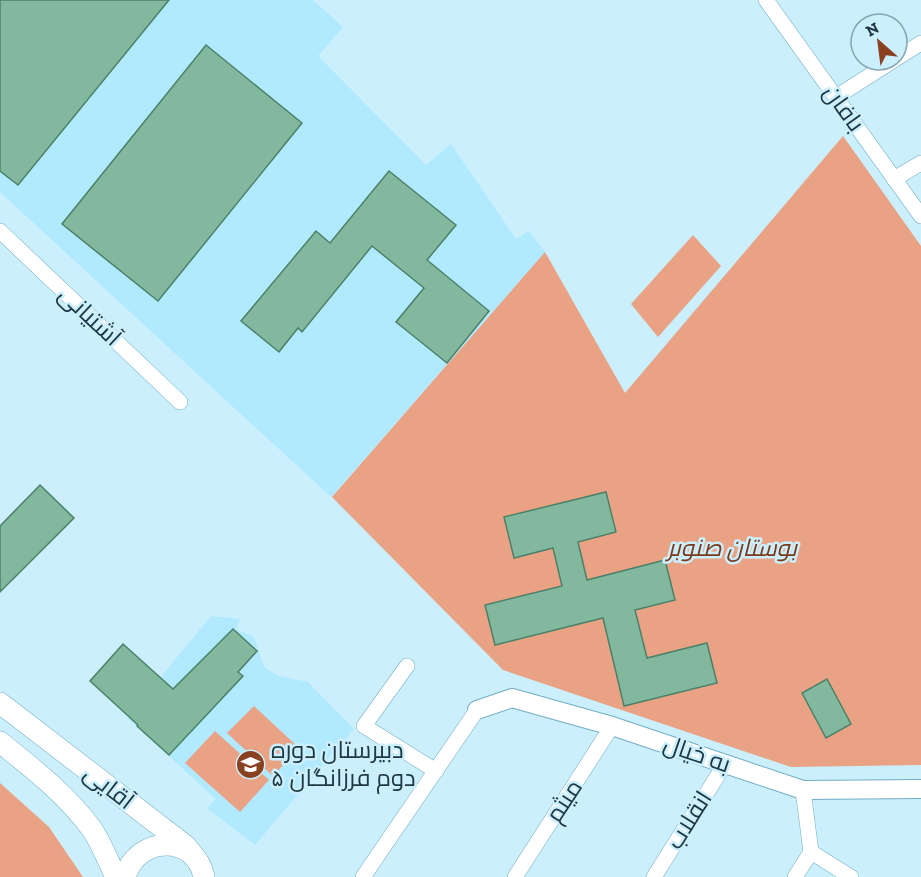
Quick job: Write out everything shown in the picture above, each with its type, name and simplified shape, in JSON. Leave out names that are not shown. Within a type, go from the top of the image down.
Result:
[{"type":"main road","name":"آقایی","points":[[0,703],[186,846],[201,869]]},
{"type":"main road","name":"آقایی","points":[[0,742],[41,775],[92,829],[116,877]]},
{"type":"main road","points":[[125,877],[136,856],[147,849],[161,845],[174,846],[187,851],[201,869]]},
{"type":"street","name":"بافان","points":[[774,3],[836,97],[921,216]]},
{"type":"street","points":[[836,97],[875,72]]},
{"type":"street","points":[[894,178],[921,163]]},
{"type":"street","name":"آشتیانی","points":[[0,231],[180,402]]},
{"type":"street","points":[[407,666],[364,726],[436,771]]},
{"type":"street","name":"به خیال","points":[[477,710],[512,698],[612,726],[803,790],[921,789]]},
{"type":"street","points":[[363,877],[477,710]]},
{"type":"street","name":"میثم","points":[[515,877],[612,726]]},
{"type":"street","name":"انقلاب","points":[[654,877],[724,764]]},
{"type":"street","points":[[795,877],[811,852],[803,790]]},
{"type":"street","points":[[811,852],[851,877]]},
{"type":"street","name":"آقایی","points":[[201,869],[214,877]]},
{"type":"shaded area","points":[[0,0],[313,0],[343,27],[318,56],[426,165],[451,144],[516,239],[529,231],[545,252],[331,497],[0,192]]},
{"type":"shaded area","name":"دبیرستان دوره دوم فرزانگان ۵","points":[[211,616],[240,619],[236,629],[254,637],[264,667],[279,676],[308,682],[354,729],[255,845],[207,808],[216,799],[127,718]]},
{"type":"green space","name":"بوستان صنوبر","points":[[843,136],[921,246],[921,765],[791,767],[503,670],[332,497],[545,252],[625,393]]},
{"type":"green space","points":[[693,235],[721,266],[658,337],[631,304]]},
{"type":"green space","points":[[254,706],[299,748],[273,776],[227,733]]},
{"type":"green space","points":[[215,731],[269,780],[240,812],[185,763]]},
{"type":"green space","points":[[0,783],[49,827],[83,877],[0,877]]},
{"type":"building","points":[[0,0],[169,0],[18,185],[0,171]]},
{"type":"building","points":[[206,45],[302,123],[158,301],[62,224]]},
{"type":"building","points":[[389,171],[456,225],[427,260],[489,311],[447,363],[396,322],[424,288],[372,246],[302,332],[298,328],[279,352],[241,321],[316,231],[330,243]]},
{"type":"building","points":[[40,485],[74,518],[0,592],[0,526]]},
{"type":"building","points":[[606,492],[616,532],[578,542],[587,580],[665,560],[675,600],[635,610],[647,658],[707,643],[717,683],[624,706],[603,618],[495,645],[485,605],[562,586],[553,548],[514,558],[504,517]]},
{"type":"building","points":[[233,629],[257,651],[238,672],[243,676],[169,755],[90,681],[123,644],[173,689]]},
{"type":"building","points":[[827,679],[851,724],[826,738],[802,693]]},
{"type":"place","name":"دبیرستان دوره دوم فرزانگان ۵","points":[[250,764]]}]
